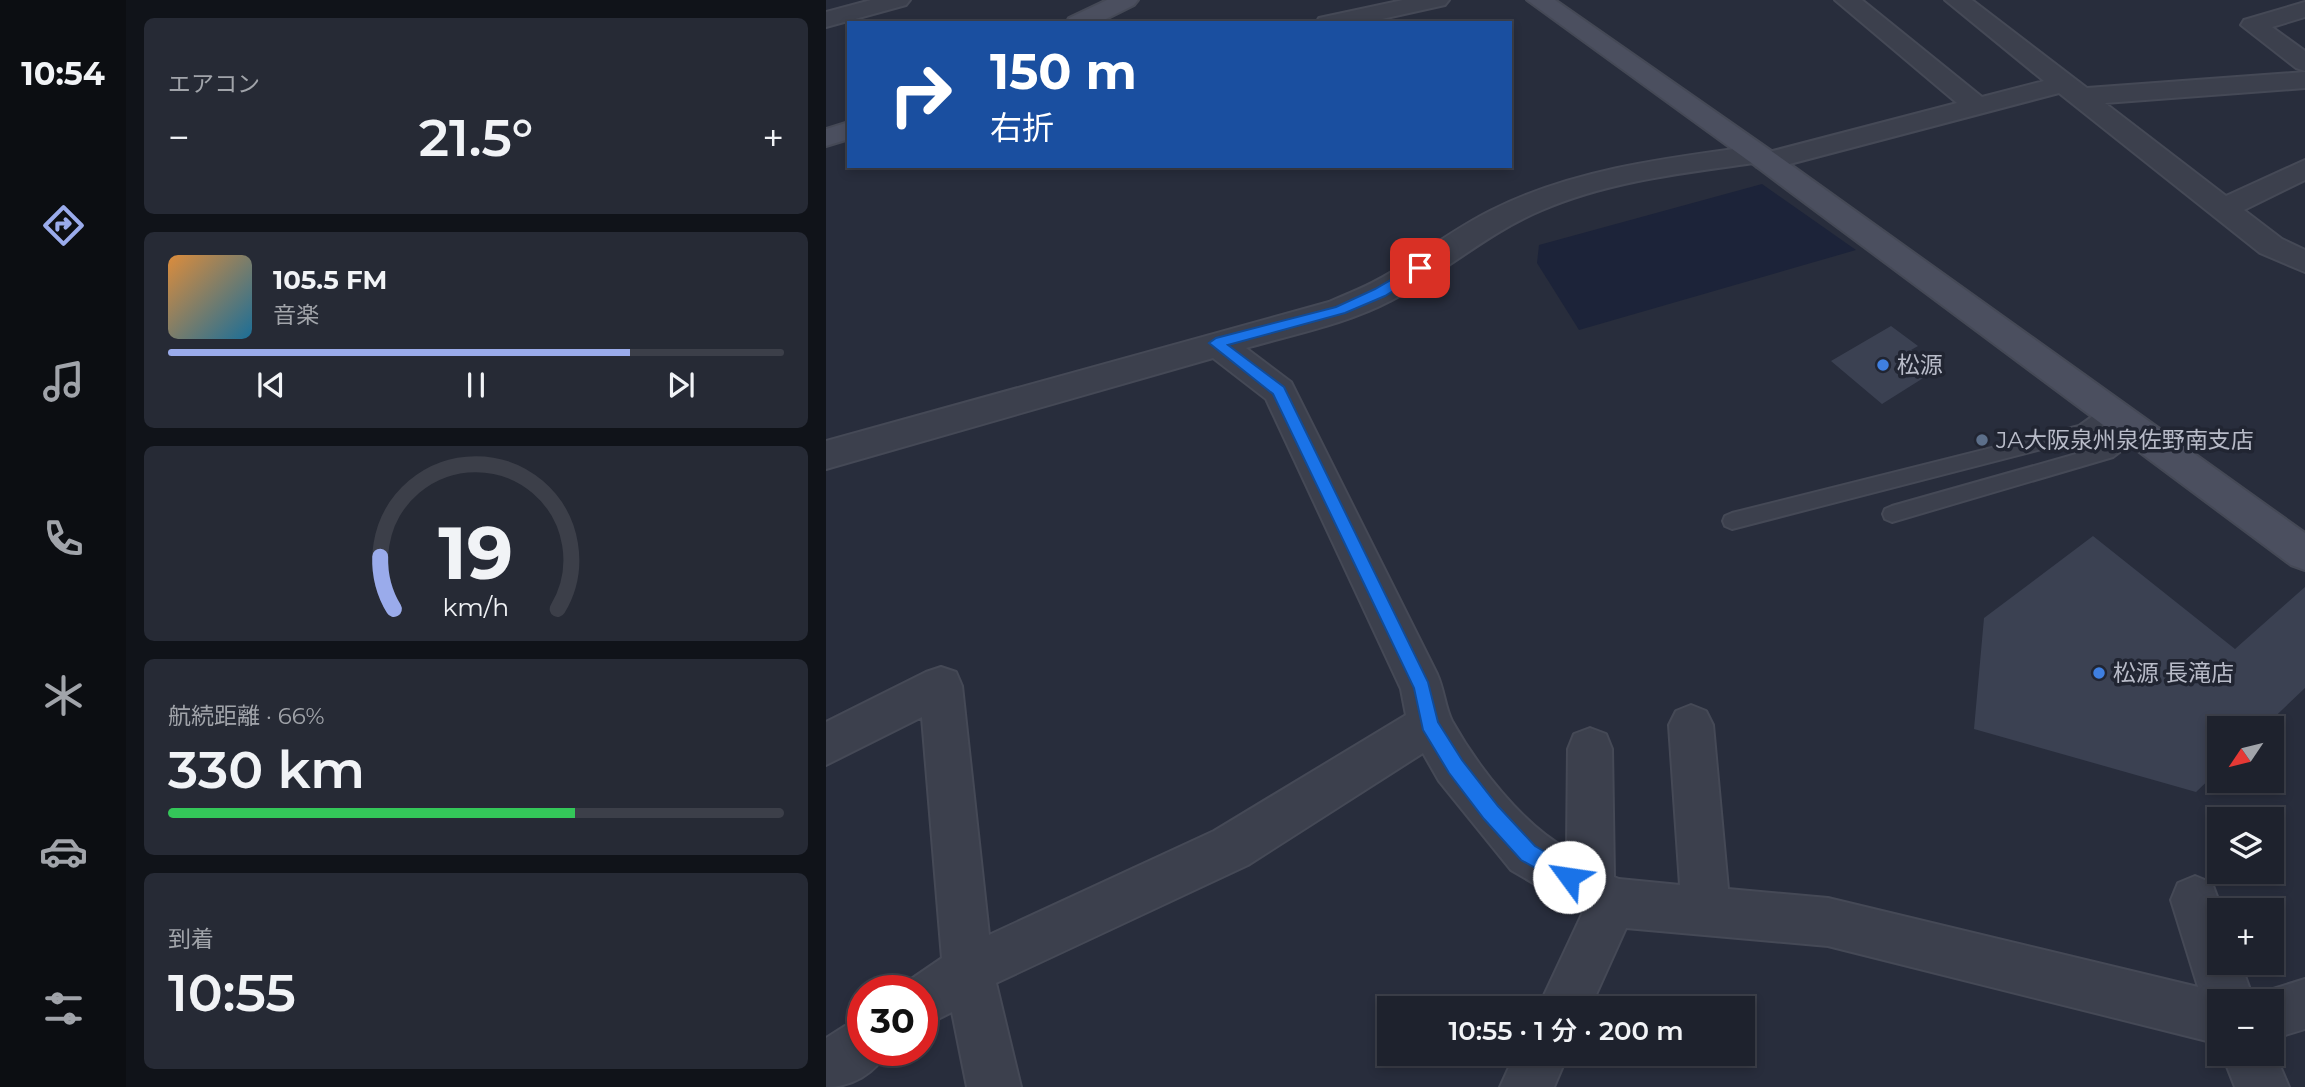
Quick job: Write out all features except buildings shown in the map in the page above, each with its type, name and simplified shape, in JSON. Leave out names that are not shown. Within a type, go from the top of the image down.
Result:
[{"type":"street","points":[[826,20],[898,0]]},
{"type":"street","points":[[1081,21],[1126,0]]},
{"type":"street","points":[[1336,14],[1437,0]]},
{"type":"street","points":[[1539,0],[1762,158],[2305,554]]},
{"type":"street","points":[[1847,0],[1977,106]]},
{"type":"street","points":[[1957,0],[2271,246],[2305,262]]},
{"type":"street","points":[[2305,9],[2253,25],[2305,63]]},
{"type":"street","points":[[826,455],[1340,310],[1380,293],[1501,217],[1561,192],[1600,180],[1658,169],[1762,158],[1977,106],[2070,90],[2305,80]]},
{"type":"street","points":[[2223,209],[2305,169]]},
{"type":"street","points":[[1216,343],[1279,391],[1422,688],[1430,724],[1455,766],[1491,813],[1528,853],[1601,896],[1706,911],[1828,922],[2207,1015]]},
{"type":"street","points":[[826,744],[941,687],[968,970],[994,1087]]},
{"type":"street","points":[[938,991],[968,970],[1231,848],[1430,724]]},
{"type":"street","points":[[1692,725],[1706,911]]},
{"type":"street","points":[[1567,996],[1601,896],[1590,749]]},
{"type":"street","points":[[2195,900],[2224,989]]},
{"type":"street","points":[[2284,1010],[2305,1004]]},
{"type":"street","points":[[826,1070],[847,1055]]},
{"type":"street","points":[[1527,1087],[1537,1066]]},
{"type":"street","points":[[2253,1066],[2262,1087]]},
{"type":"lane","points":[[1732,521],[2084,431],[2110,411]]},
{"type":"lane","points":[[1892,514],[2107,452],[2136,430]]},
{"type":"water","points":[[1762,184],[1856,250],[1579,330],[1537,263],[1539,245]]},
{"type":"place","name":"松源","points":[[1883,365]]},
{"type":"place","name":"JA大阪泉州泉佐野南支店","points":[[1982,440]]},
{"type":"place","name":"松源 長滝店","points":[[2099,673]]},
{"type":"route","points":[[1420,268],[1380,293],[1340,310],[1216,343],[1279,391],[1422,688],[1430,724],[1455,766],[1491,813],[1528,853],[1569,877]]}]
